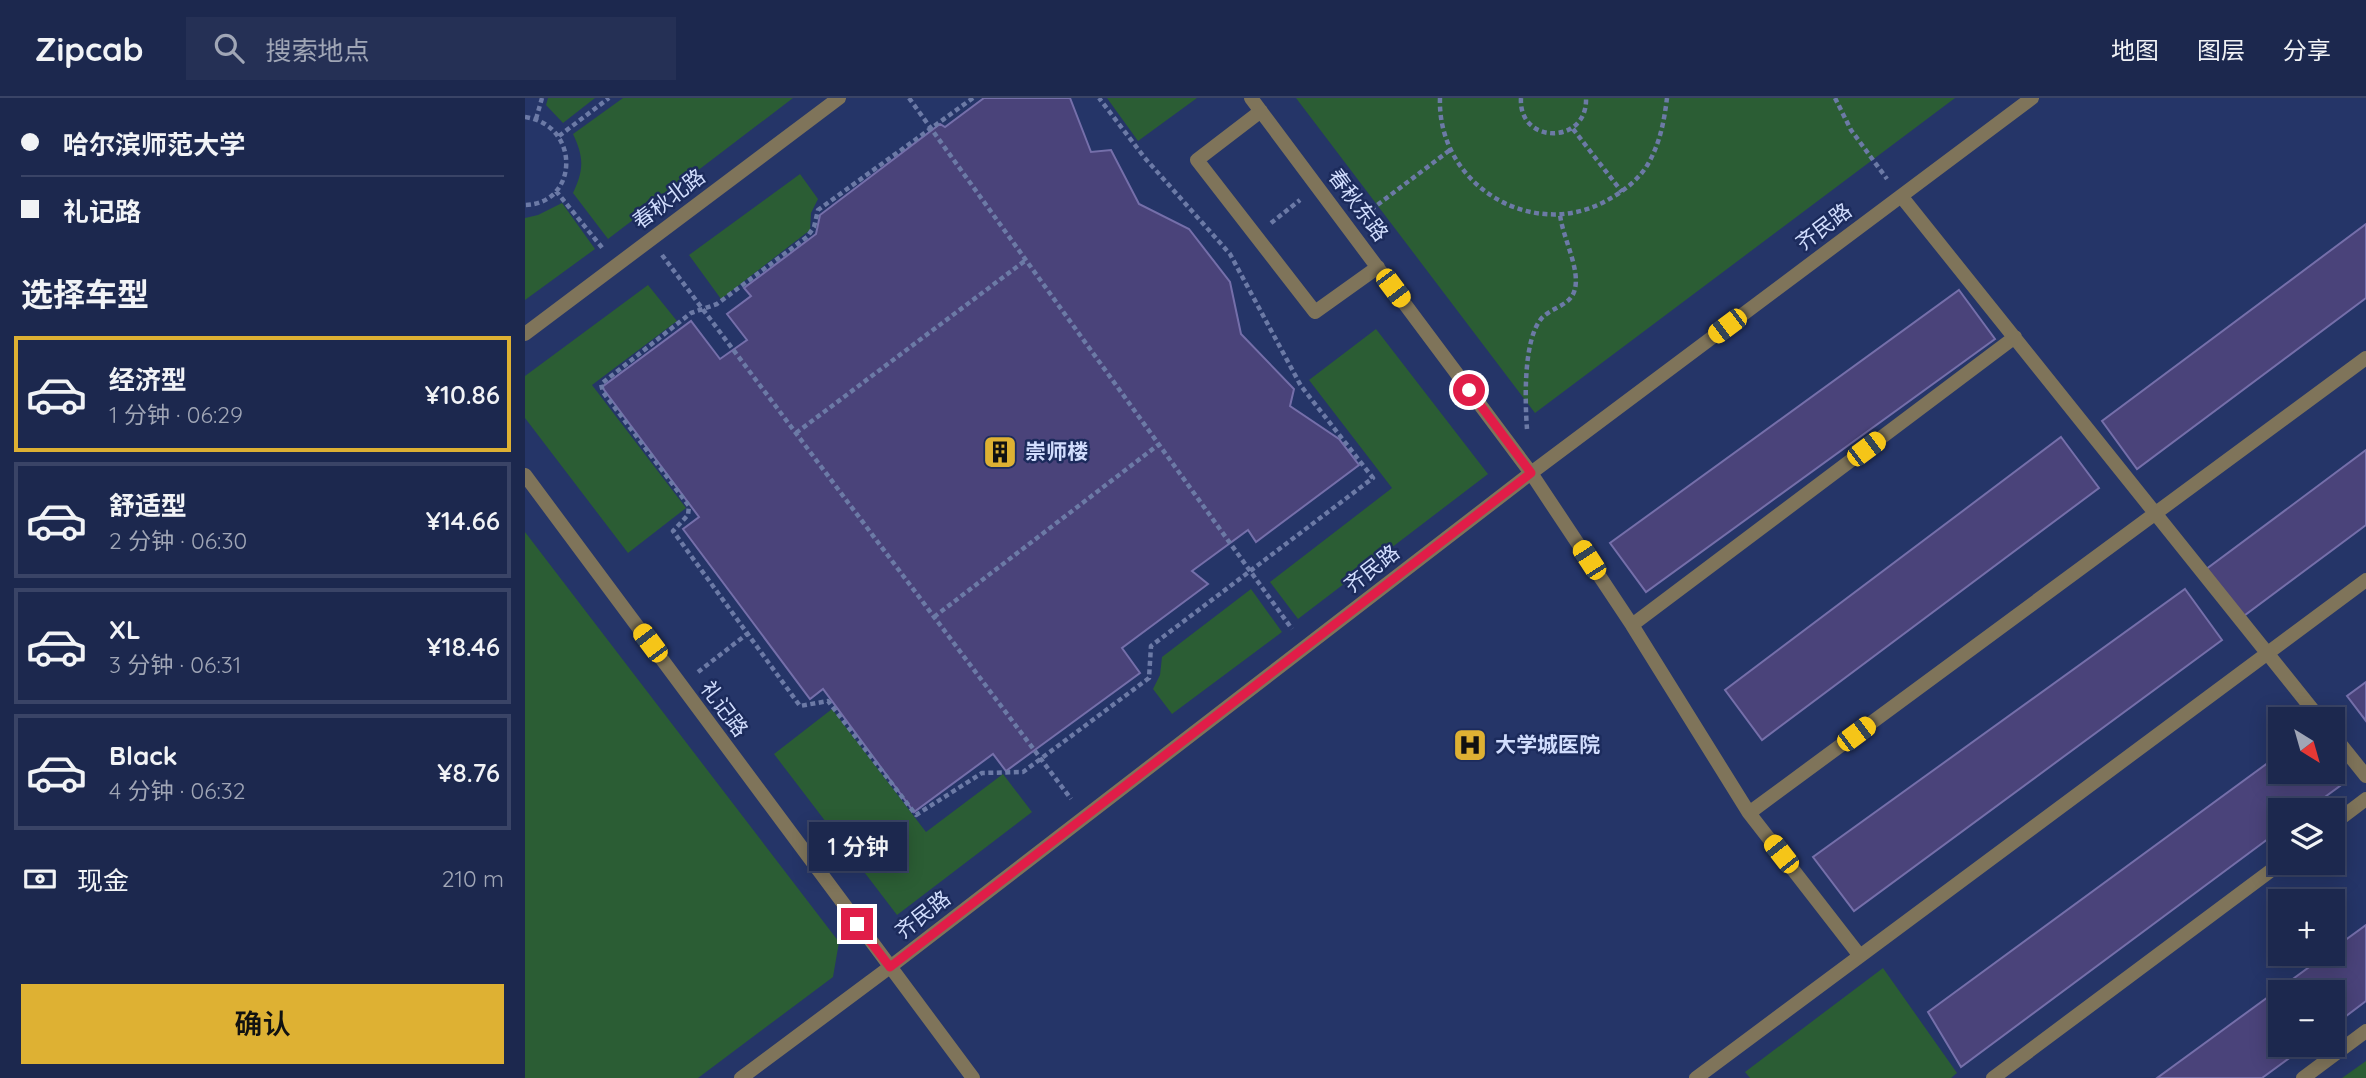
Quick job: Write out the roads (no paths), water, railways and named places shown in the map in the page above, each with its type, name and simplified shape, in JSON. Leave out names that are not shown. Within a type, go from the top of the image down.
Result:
[{"type":"lane","name":"春秋北路","points":[[525,334],[839,98]]},
{"type":"lane","name":"春秋东路","points":[[1251,98],[1531,473],[1632,625],[1749,813],[1860,956]]},
{"type":"lane","name":"齐民路","points":[[741,1078],[890,967],[1531,473],[2032,98]]},
{"type":"lane","points":[[1261,111],[1197,160],[1315,312],[1378,267]]},
{"type":"lane","points":[[1901,196],[2311,707]]},
{"type":"lane","points":[[1632,625],[2015,337]]},
{"type":"lane","points":[[1749,813],[2366,358]]},
{"type":"lane","name":"礼记路","points":[[525,475],[973,1078]]},
{"type":"lane","points":[[1696,1078],[1715,1073],[1860,956],[2366,580]]},
{"type":"lane","points":[[2345,750],[2366,776]]},
{"type":"lane","points":[[2345,815],[2366,799]]},
{"type":"lane","points":[[1993,1078],[2268,873]]},
{"type":"lane","points":[[2303,1078],[2366,1031]]},
{"type":"place","name":"崇师楼","points":[[1000,452]]},
{"type":"place","name":"大学城医院","points":[[1470,745]]}]
